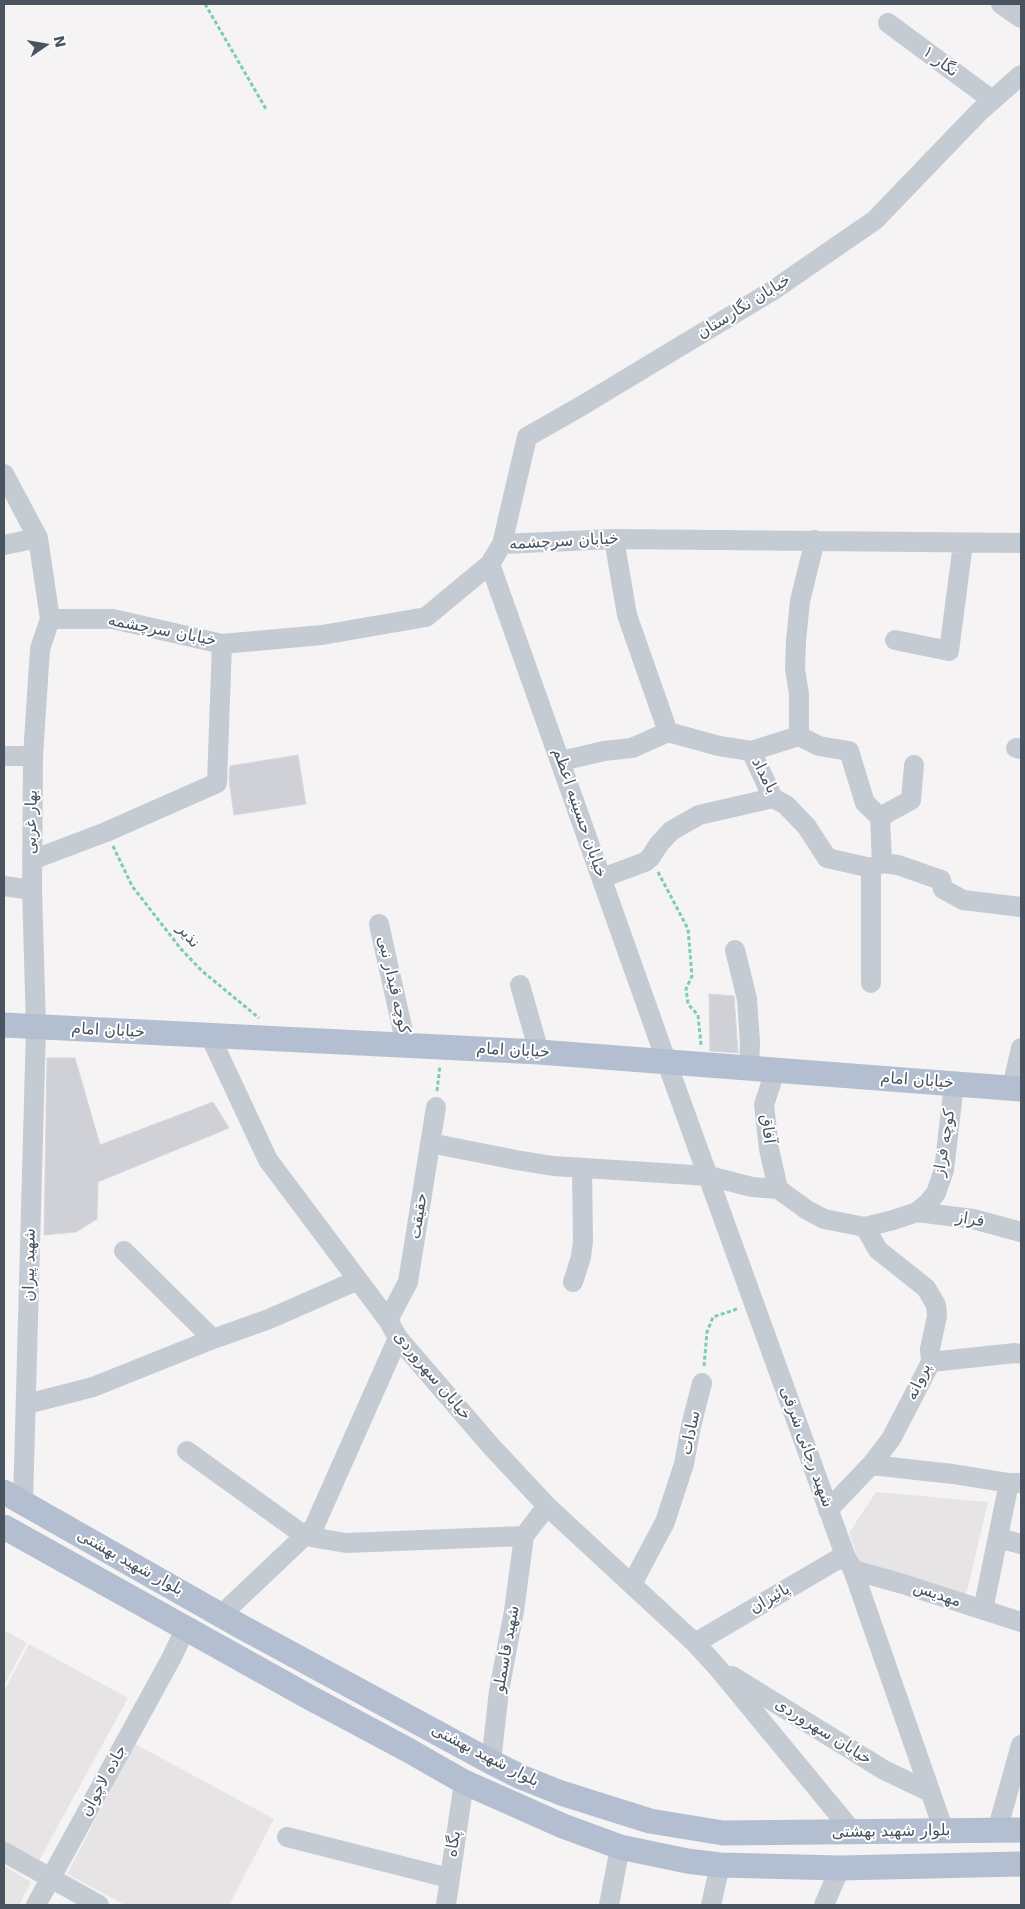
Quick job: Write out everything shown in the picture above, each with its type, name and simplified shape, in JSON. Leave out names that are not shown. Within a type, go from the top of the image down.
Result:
[{"type":"main road","name":"خیابان امام","points":[[4,1026],[539,1052],[701,1066],[1017,1088]]},
{"type":"main road","name":"بلوار شهید بهشتی","points":[[13,1497],[221,1615],[491,1762],[521,1777],[561,1793],[650,1821],[723,1833],[1009,1831]]},
{"type":"main road","name":"بلوار شهید بهشتی","points":[[4,1527],[464,1782],[563,1826],[620,1847],[686,1861],[720,1865],[840,1868],[1021,1864]]},
{"type":"main road","points":[[176,1624],[166,1606],[170,1597],[182,1592]]},
{"type":"main road","points":[[947,1831],[964,1838],[969,1846],[967,1854],[950,1865]]},
{"type":"street","points":[[1001,4],[1021,18]]},
{"type":"street","name":"نگار ۱","points":[[888,23],[992,100]]},
{"type":"street","name":"خیابان نگارستان","points":[[502,544],[527,437],[772,291],[875,220],[978,112],[1021,75]]},
{"type":"street","points":[[4,474],[38,538],[50,619]]},
{"type":"street","points":[[4,545],[38,538]]},
{"type":"street","points":[[561,761],[604,751],[632,748],[668,732],[627,615],[614,539]]},
{"type":"street","name":"خیابان سرچشمه","points":[[50,619],[113,619],[222,644],[322,635],[426,618],[490,564],[502,544],[614,539],[815,540],[963,544],[1021,543]]},
{"type":"street","points":[[799,736],[799,694],[795,669],[796,641],[800,601],[815,540]]},
{"type":"street","points":[[895,640],[949,651],[963,544]]},
{"type":"street","name":"خیابان حسینیه اعظم","points":[[490,564],[667,1063]]},
{"type":"street","name":"بهار غربی","points":[[36,1027],[32,890],[33,756],[40,650],[50,619]]},
{"type":"street","points":[[32,860],[106,832],[217,783],[222,644]]},
{"type":"street","name":"بامداد","points":[[668,732],[719,746],[751,751],[773,798],[786,805],[808,827],[827,858],[876,865],[898,865],[940,880],[944,889],[963,900],[1021,907]]},
{"type":"street","points":[[751,751],[799,736],[819,746],[848,751],[865,803],[880,817]]},
{"type":"street","points":[[4,756],[33,756]]},
{"type":"street","points":[[880,817],[911,800],[914,765]]},
{"type":"street","points":[[602,878],[645,862],[671,831],[699,815],[773,798]]},
{"type":"street","points":[[871,983],[880,817]]},
{"type":"street","points":[[4,886],[32,890]]},
{"type":"street","name":"کوچه قیدار نبی","points":[[379,924],[406,1045]]},
{"type":"street","points":[[735,950],[748,1000],[749,1069]]},
{"type":"street","points":[[520,985],[539,1052]]},
{"type":"street","name":"شهید پیران","points":[[13,1497],[27,1404],[36,1027]]},
{"type":"street","name":"خیابان سهروردی","points":[[210,1036],[268,1160],[388,1320],[398,1338],[490,1445],[547,1506],[696,1643],[853,1832]]},
{"type":"street","points":[[1017,1088],[1021,1048]]},
{"type":"street","name":"شهید رجائی شرقی","points":[[667,1063],[828,1510],[849,1563],[930,1792],[947,1831]]},
{"type":"street","name":"آفاق","points":[[775,1071],[764,1105],[769,1149],[778,1189]]},
{"type":"street","name":"کوچه فراز","points":[[778,1189],[824,1219],[865,1226],[917,1212],[936,1193],[944,1170],[954,1084]]},
{"type":"street","name":"حقیقت","points":[[388,1320],[408,1282],[436,1107]]},
{"type":"street","points":[[430,1143],[516,1160],[582,1168],[709,1176],[752,1188],[778,1189]]},
{"type":"street","points":[[573,1282],[581,1257],[583,1241],[582,1168]]},
{"type":"street","name":"فراز","points":[[917,1212],[973,1219],[1021,1232]]},
{"type":"street","name":"پروانه","points":[[828,1510],[871,1465],[891,1439],[931,1362],[930,1350],[937,1316],[936,1305],[926,1288],[878,1250],[865,1226]]},
{"type":"street","points":[[124,1251],[213,1339]]},
{"type":"street","points":[[27,1404],[93,1387],[213,1339],[269,1319],[358,1280]]},
{"type":"street","points":[[221,1615],[314,1527],[398,1338]]},
{"type":"street","points":[[931,1362],[1021,1354]]},
{"type":"street","name":"سادات","points":[[632,1584],[665,1522],[684,1464],[702,1383]]},
{"type":"street","points":[[187,1450],[306,1536],[346,1543],[524,1536],[547,1506]]},
{"type":"street","points":[[871,1465],[1015,1483],[998,1538],[983,1610]]},
{"type":"street","name":"شهید قاسملو","points":[[491,1762],[499,1691],[514,1611],[524,1536]]},
{"type":"street","points":[[998,1538],[1021,1544]]},
{"type":"street","name":"مهدیس","points":[[849,1563],[903,1584],[1021,1622]]},
{"type":"street","name":"پائیزان","points":[[696,1643],[849,1563]]},
{"type":"street","name":"جاده لاچوان","points":[[36,1905],[172,1657],[176,1624]]},
{"type":"street","name":"خیابان سهروردی","points":[[717,1667],[884,1770],[930,1792]]},
{"type":"street","points":[[1009,1831],[1021,1745]]},
{"type":"street","name":"پگاه","points":[[446,1905],[464,1782]]},
{"type":"street","points":[[287,1837],[449,1878]]},
{"type":"street","points":[[609,1905],[620,1847]]},
{"type":"street","points":[[4,1852],[99,1905]]},
{"type":"street","points":[[711,1905],[720,1865]]},
{"type":"street","points":[[824,1905],[840,1868]]},
{"type":"path","points":[[205,4],[266,109]]},
{"type":"path","name":"نذیر","points":[[106,832],[132,886],[181,949],[202,971],[264,1023],[272,1039]]},
{"type":"path","points":[[650,858],[688,929],[692,976],[686,989],[688,1004],[698,1015],[701,1036],[701,1066]]},
{"type":"path","points":[[436,1107],[442,1047]]},
{"type":"path","points":[[702,1383],[707,1332],[713,1317],[755,1304]]},
{"type":"shaded area","points":[[876,1492],[988,1502],[962,1612],[865,1578],[849,1533]]},
{"type":"shaded area","points":[[4,1630],[27,1643],[4,1685]]},
{"type":"shaded area","points":[[29,1644],[128,1698],[37,1864],[4,1846],[4,1691]]},
{"type":"shaded area","points":[[135,1744],[274,1819],[229,1905],[125,1905],[67,1874]]},
{"type":"shaded area","points":[[4,1866],[31,1882],[19,1905],[4,1905]]},
{"type":"building","points":[[298,755],[306,804],[234,815],[229,780],[230,766]]},
{"type":"building","points":[[709,994],[734,996],[738,1053],[710,1051]]},
{"type":"building","points":[[47,1058],[75,1058],[100,1145],[213,1102],[229,1128],[98,1182],[97,1219],[76,1232],[44,1235]]}]
